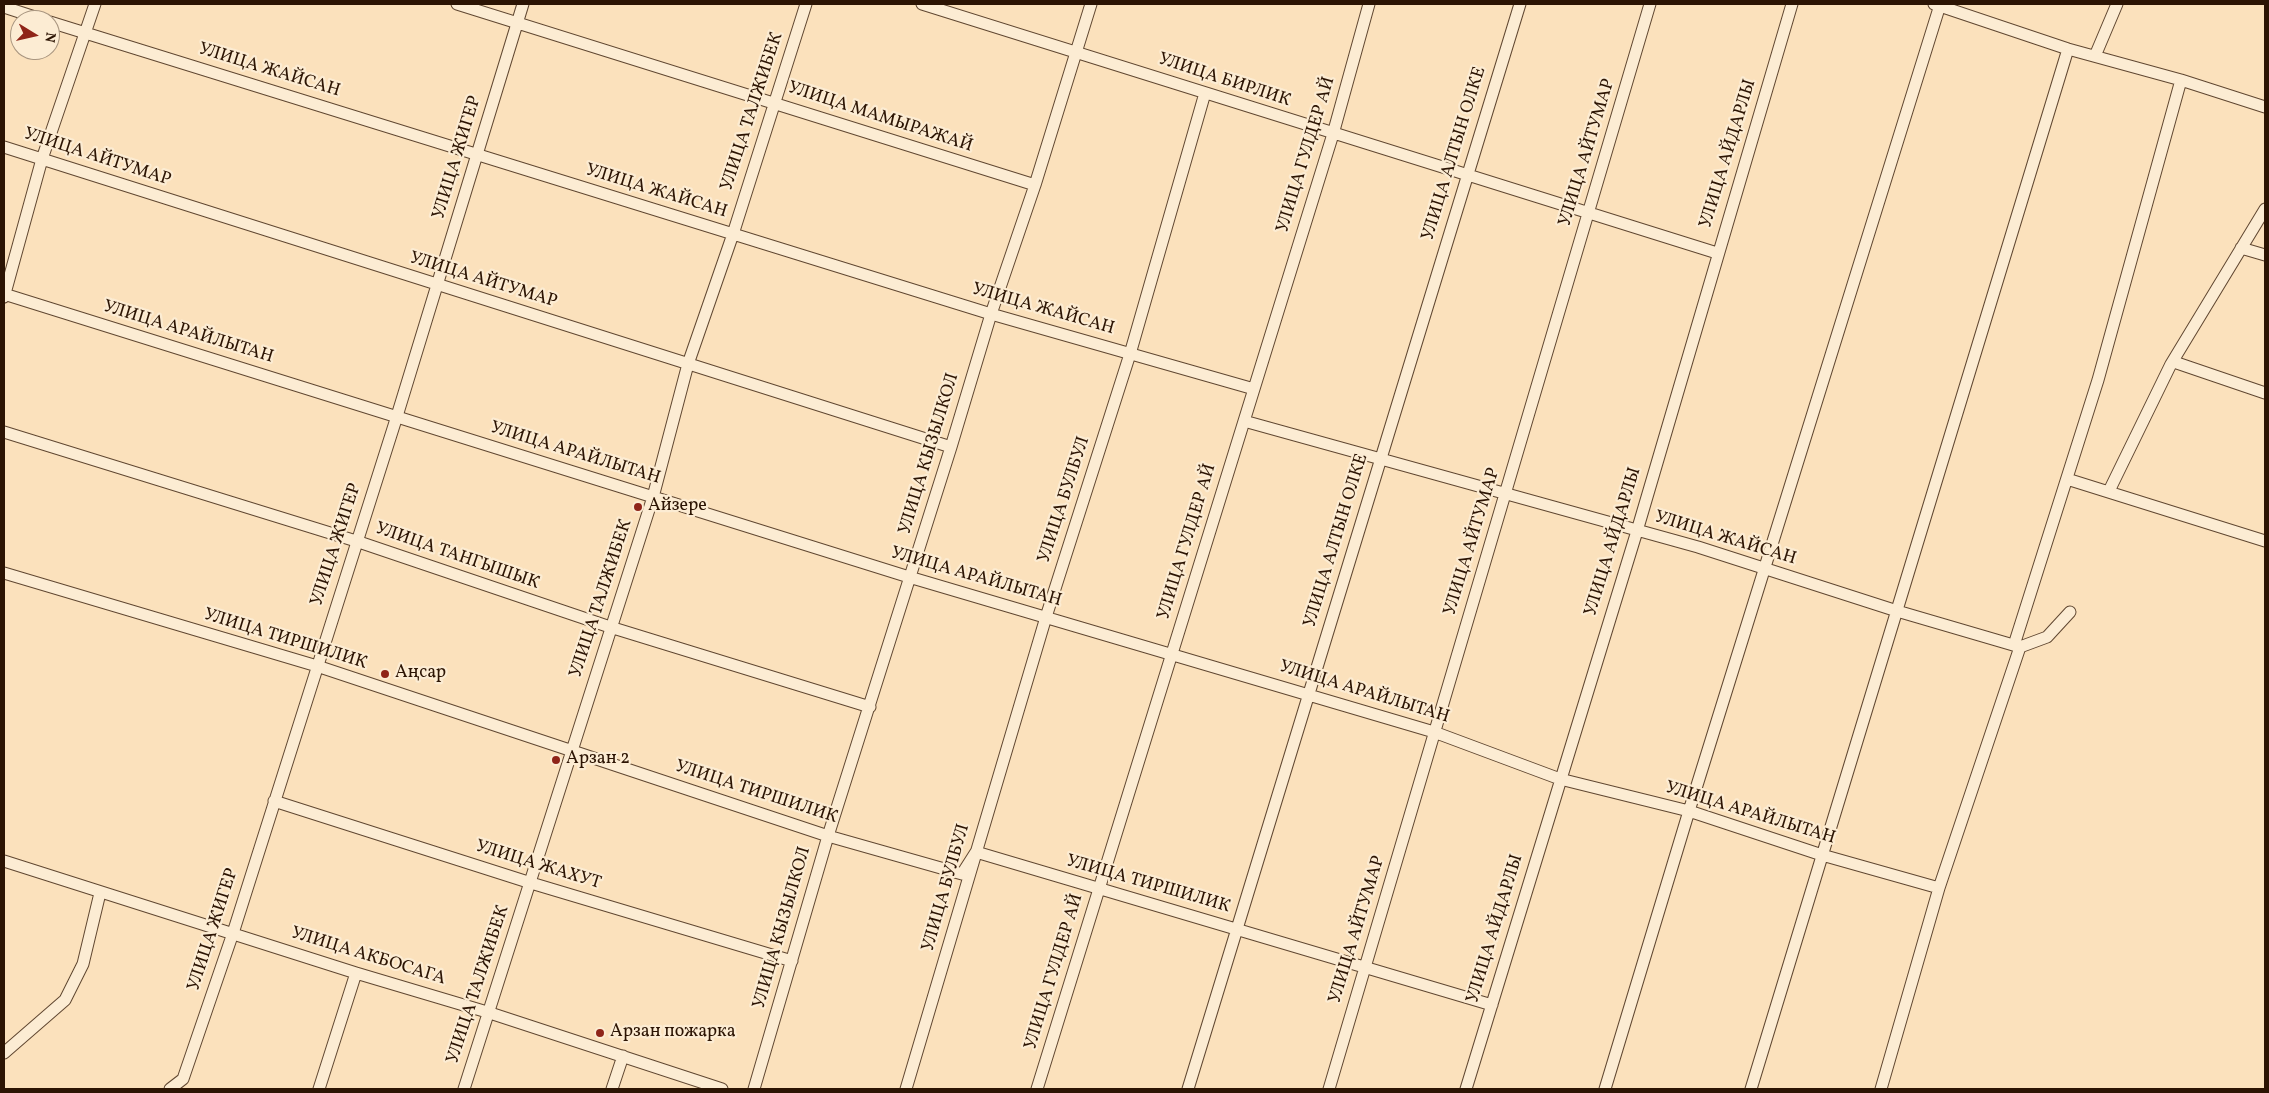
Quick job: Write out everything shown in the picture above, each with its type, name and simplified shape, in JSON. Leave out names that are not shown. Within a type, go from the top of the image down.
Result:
[{"type":"street","points":[[4,295],[42,159],[87,33],[95,4]]},
{"type":"street","name":"УЛИЦА МАМЫРАЖАЙ","points":[[457,4],[1035,185]]},
{"type":"street","name":"УЛИЦА ЖИГЕР","points":[[170,1089],[182,1079],[233,933],[397,416],[523,4]]},
{"type":"street","name":"УЛИЦА ТАЛЖИБЕК","points":[[464,1089],[653,497],[688,364],[733,234],[806,4]]},
{"type":"street","name":"УЛИЦА БИРЛИК","points":[[922,4],[1717,253]]},
{"type":"street","name":"УЛИЦА КЫЗЫЛКОЛ","points":[[754,1089],[828,836],[870,707],[909,577],[952,448],[991,314],[1035,185],[1091,4]]},
{"type":"street","name":"УЛИЦА АЛТЫН ОЛКЕ","points":[[1188,1089],[1520,4]]},
{"type":"street","name":"УЛИЦА АЙТУМАР","points":[[1329,1089],[1650,4]]},
{"type":"street","name":"УЛИЦА АЙДАРЛЫ","points":[[1466,1089],[1637,531],[1717,253],[1792,4]]},
{"type":"street","points":[[2095,56],[2117,4]]},
{"type":"street","name":"УЛИЦА ГУЛДЕР АЙ","points":[[1037,1089],[1333,134],[1365,5]]},
{"type":"street","points":[[1605,1089],[1937,5],[2068,49],[2181,80],[2265,107]]},
{"type":"street","name":"УЛИЦА ЖАЙСАН","points":[[60,25],[991,314],[1254,389]]},
{"type":"street","points":[[1751,1089],[2068,49]]},
{"type":"street","points":[[1881,1089],[1939,888],[2017,646],[2098,380],[2181,80]]},
{"type":"street","name":"УЛИЦА БУЛБУЛ","points":[[906,1089],[1046,616],[1130,354],[1205,93]]},
{"type":"street","name":"УЛИЦА АЙТУМАР","points":[[4,147],[436,286],[952,448]]},
{"type":"street","points":[[2109,492],[2174,362],[2265,209]]},
{"type":"street","points":[[2241,248],[2265,255]]},
{"type":"street","name":"УЛИЦА АРАЙЛЫТАН","points":[[4,295],[909,577],[1172,653],[1434,732],[1560,779],[1689,811],[1822,855],[1939,888]]},
{"type":"street","points":[[2174,362],[2265,392]]},
{"type":"street","name":"УЛИЦА ЖАЙСАН","points":[[1244,420],[1505,495],[1698,547],[1897,611],[2017,646]]},
{"type":"street","name":"УЛИЦА ТАНГЫШЫК","points":[[4,432],[356,542],[610,627],[870,707]]},
{"type":"street","points":[[2067,479],[2265,541]]},
{"type":"street","name":"УЛИЦА ТИРШИЛИК","points":[[4,573],[317,666],[828,836],[962,874],[976,852],[1492,1005]]},
{"type":"street","points":[[2017,646],[2047,637],[2070,612]]},
{"type":"street","name":"УЛИЦА ЖАХУТ","points":[[274,801],[531,882],[792,961]]},
{"type":"street","name":"УЛИЦА АКБОСАГА","points":[[4,861],[356,973],[488,1012],[722,1089]]},
{"type":"street","points":[[4,1052],[65,1000],[83,964],[100,893]]},
{"type":"street","points":[[319,1089],[356,973]]},
{"type":"street","points":[[612,1089],[623,1056]]},
{"type":"place","name":"Айзере","points":[[638,507]]},
{"type":"place","name":"Аңсар","points":[[385,674]]},
{"type":"place","name":"Арзан 2","points":[[556,760]]},
{"type":"place","name":"Арзан пожарка","points":[[600,1033]]}]
